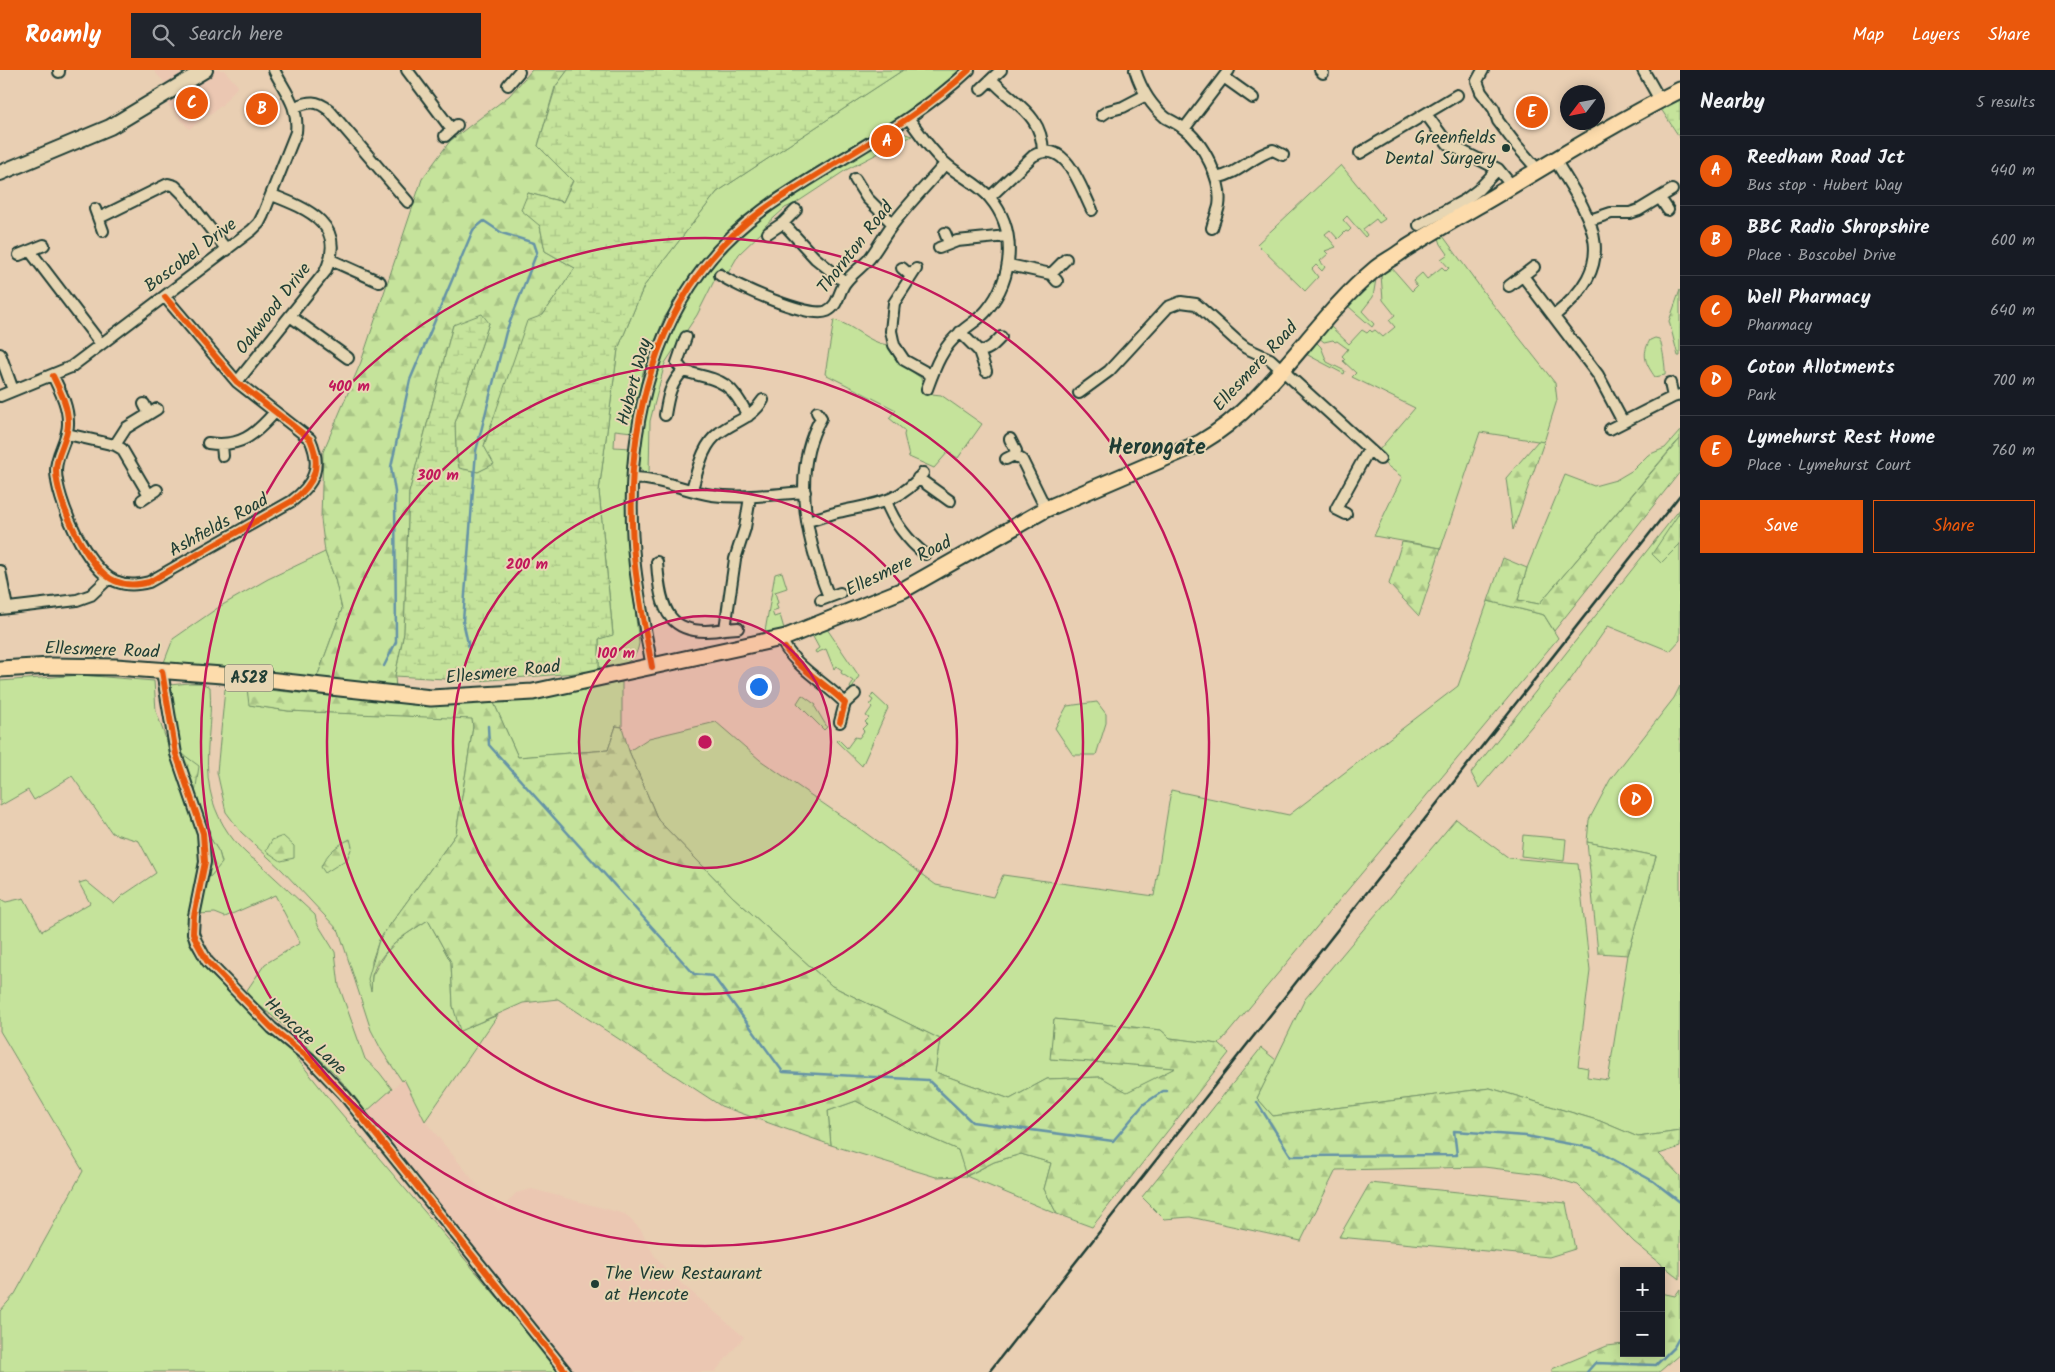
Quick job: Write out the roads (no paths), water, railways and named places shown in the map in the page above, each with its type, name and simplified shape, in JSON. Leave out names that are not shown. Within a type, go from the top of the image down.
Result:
[{"type":"main road","name":"Ellesmere Road","points":[[0,669],[51,666],[116,667],[222,675],[431,698],[532,692],[781,638],[869,605],[903,590],[1046,510],[1200,443],[1221,431],[1235,420],[1282,370],[1328,314],[1375,269],[1424,237],[1554,160],[1629,116],[1680,90]]},
{"type":"street","points":[[0,173],[110,127],[205,70]]},
{"type":"street","name":"Boscobel Drive","points":[[0,396],[53,376],[71,367],[165,297],[259,223],[296,132],[297,122],[295,107],[273,70]]},
{"type":"street","points":[[407,70],[451,130]]},
{"type":"street","name":"Hubert Way","points":[[652,667],[635,566],[632,506],[633,478],[636,435],[649,376],[665,331],[676,310],[699,274],[736,232],[785,195],[909,119],[950,88],[969,70]]},
{"type":"street","points":[[981,89],[1001,70]]},
{"type":"street","points":[[1135,70],[1146,96],[1167,118],[1184,128],[1206,155],[1216,178],[1219,204],[1210,222]]},
{"type":"street","points":[[1484,70],[1477,81],[1481,92],[1494,109],[1498,121],[1538,170]]},
{"type":"street","points":[[1643,70],[1660,100]]},
{"type":"street","points":[[1184,128],[1227,74],[1253,98]]},
{"type":"street","points":[[992,80],[1036,122],[1042,136],[1044,152]]},
{"type":"street","points":[[1360,154],[1458,95]]},
{"type":"street","points":[[1105,110],[1124,107],[1146,96]]},
{"type":"street","points":[[295,107],[311,102],[321,103],[406,195]]},
{"type":"street","points":[[1426,114],[1448,144],[1498,169],[1512,186]]},
{"type":"street","points":[[909,119],[946,164],[978,186],[990,197],[1002,216],[1007,236],[1009,265],[1001,289],[992,304],[977,321],[960,332],[947,345],[931,375],[927,389]]},
{"type":"street","points":[[1216,178],[1234,174],[1262,153],[1274,147],[1283,155]]},
{"type":"street","points":[[990,197],[1033,156],[1044,152],[1054,153],[1065,159],[1092,210]]},
{"type":"street","points":[[1554,160],[1581,201],[1590,220],[1594,236],[1595,254],[1591,271],[1584,286],[1574,299],[1554,316]]},
{"type":"street","name":"Thornton Road","points":[[720,275],[753,293],[806,310],[826,311],[835,304],[845,282],[868,259],[893,224],[946,164]]},
{"type":"street","points":[[1419,225],[1471,195],[1498,169]]},
{"type":"street","points":[[856,179],[867,198],[893,224]]},
{"type":"street","points":[[104,231],[97,213],[168,184],[175,186],[183,194],[226,250]]},
{"type":"street","points":[[1590,220],[1611,213],[1630,213],[1672,190]]},
{"type":"street","name":"Oakwood Drive","points":[[237,382],[325,272],[331,260],[329,236],[317,216],[297,205],[272,195]]},
{"type":"street","points":[[1660,198],[1668,210]]},
{"type":"street","points":[[768,233],[783,223],[796,210]]},
{"type":"street","points":[[783,223],[815,258],[845,282]]},
{"type":"street","points":[[945,233],[949,243]]},
{"type":"street","points":[[939,248],[949,243],[1007,236]]},
{"type":"street","points":[[19,255],[44,245]]},
{"type":"street","points":[[30,251],[101,344]]},
{"type":"street","points":[[1009,265],[1054,278],[1066,259]]},
{"type":"street","points":[[331,260],[375,276]]},
{"type":"street","points":[[902,268],[914,272],[894,303],[890,325],[892,338],[896,350],[904,360],[931,375]]},
{"type":"street","points":[[1509,286],[1534,268]]},
{"type":"street","points":[[1523,276],[1600,377],[1623,422]]},
{"type":"street","name":"Ashfields Road","points":[[109,578],[124,584],[134,585],[149,582],[292,502],[304,492],[313,478],[316,465],[316,452],[310,439],[237,382],[165,297]]},
{"type":"street","points":[[1079,393],[1109,371],[1168,307],[1188,302],[1196,304],[1238,342],[1270,358],[1380,459]]},
{"type":"street","points":[[290,316],[347,359]]},
{"type":"street","points":[[960,332],[979,351],[986,371]]},
{"type":"street","points":[[686,337],[678,362],[683,371],[730,387],[748,416]]},
{"type":"street","points":[[979,351],[985,351],[992,347],[1001,337]]},
{"type":"street","points":[[0,354],[13,390]]},
{"type":"street","points":[[665,415],[670,388],[674,380],[683,371]]},
{"type":"street","points":[[0,571],[4,609],[77,600],[91,595],[109,578],[92,560],[81,542],[67,518],[59,495],[57,459],[67,434],[67,411],[64,399],[53,376]]},
{"type":"street","points":[[1610,429],[1677,396],[1670,383]]},
{"type":"street","points":[[692,489],[704,452],[712,440],[719,433],[753,413],[763,400]]},
{"type":"street","points":[[115,444],[126,428],[150,409]]},
{"type":"street","points":[[208,443],[232,444],[244,439],[256,431],[275,412]]},
{"type":"street","points":[[817,412],[821,418],[814,430],[805,466],[808,521],[814,556],[825,598],[840,593]]},
{"type":"street","points":[[67,434],[115,444],[122,450],[149,495]]},
{"type":"street","points":[[1010,439],[1016,451],[1010,457],[1022,460],[1046,510]]},
{"type":"street","points":[[222,445],[223,456]]},
{"type":"street","points":[[1337,509],[1369,448]]},
{"type":"street","points":[[808,521],[886,501],[899,495],[921,476],[950,501]]},
{"type":"street","points":[[633,478],[658,480],[710,495],[750,497],[805,492]]},
{"type":"street","points":[[725,629],[735,559],[745,528],[750,497]]},
{"type":"street","points":[[886,501],[890,513],[920,555]]},
{"type":"street","points":[[657,562],[659,586],[665,611],[673,620],[686,629],[695,631],[708,632],[738,628]]},
{"type":"street","points":[[781,638],[791,657],[828,685],[846,703]]},
{"type":"street","name":"Hencote Lane","points":[[162,671],[176,754],[202,833],[205,862],[194,916],[193,933],[207,961],[272,1028],[310,1059],[345,1096],[566,1372]]},
{"type":"street","points":[[840,722],[846,703],[855,694]]},
{"type":"waterway","points":[[384,666],[396,642],[395,492],[391,467],[410,380],[473,230],[484,221],[502,233],[534,243],[537,252],[506,332],[476,451],[463,621],[469,648]]},
{"type":"waterway","points":[[488,726],[489,745],[694,974],[713,976],[783,1072],[928,1080],[972,1122],[1113,1141],[1144,1104],[1163,1091],[1167,1091]]},
{"type":"waterway","points":[[1257,1102],[1291,1156],[1457,1155],[1454,1131],[1526,1136],[1592,1148],[1653,1181],[1680,1202]]},
{"type":"waterway","points":[[1587,1372],[1595,1363],[1656,1365],[1674,1347],[1680,1336]]},
{"type":"railway","points":[[989,1372],[1680,495]]},
{"type":"place","name":"Well Pharmacy","points":[[192,103]]},
{"type":"place","name":"BBC Radio Shropshire","points":[[262,109]]},
{"type":"place","name":"Lymehurst Rest Home","points":[[1532,112]]},
{"type":"place","name":"Reedham Road Jct","points":[[887,141]]},
{"type":"place","name":"Greenfields Dental Surgery","points":[[1506,148]]},
{"type":"place","name":"Coton Allotments","points":[[1636,800]]},
{"type":"place","name":"The View Restaurant at Hencote","points":[[595,1284]]},
{"type":"district","name":"Herongate","points":[[1157,448]]}]
